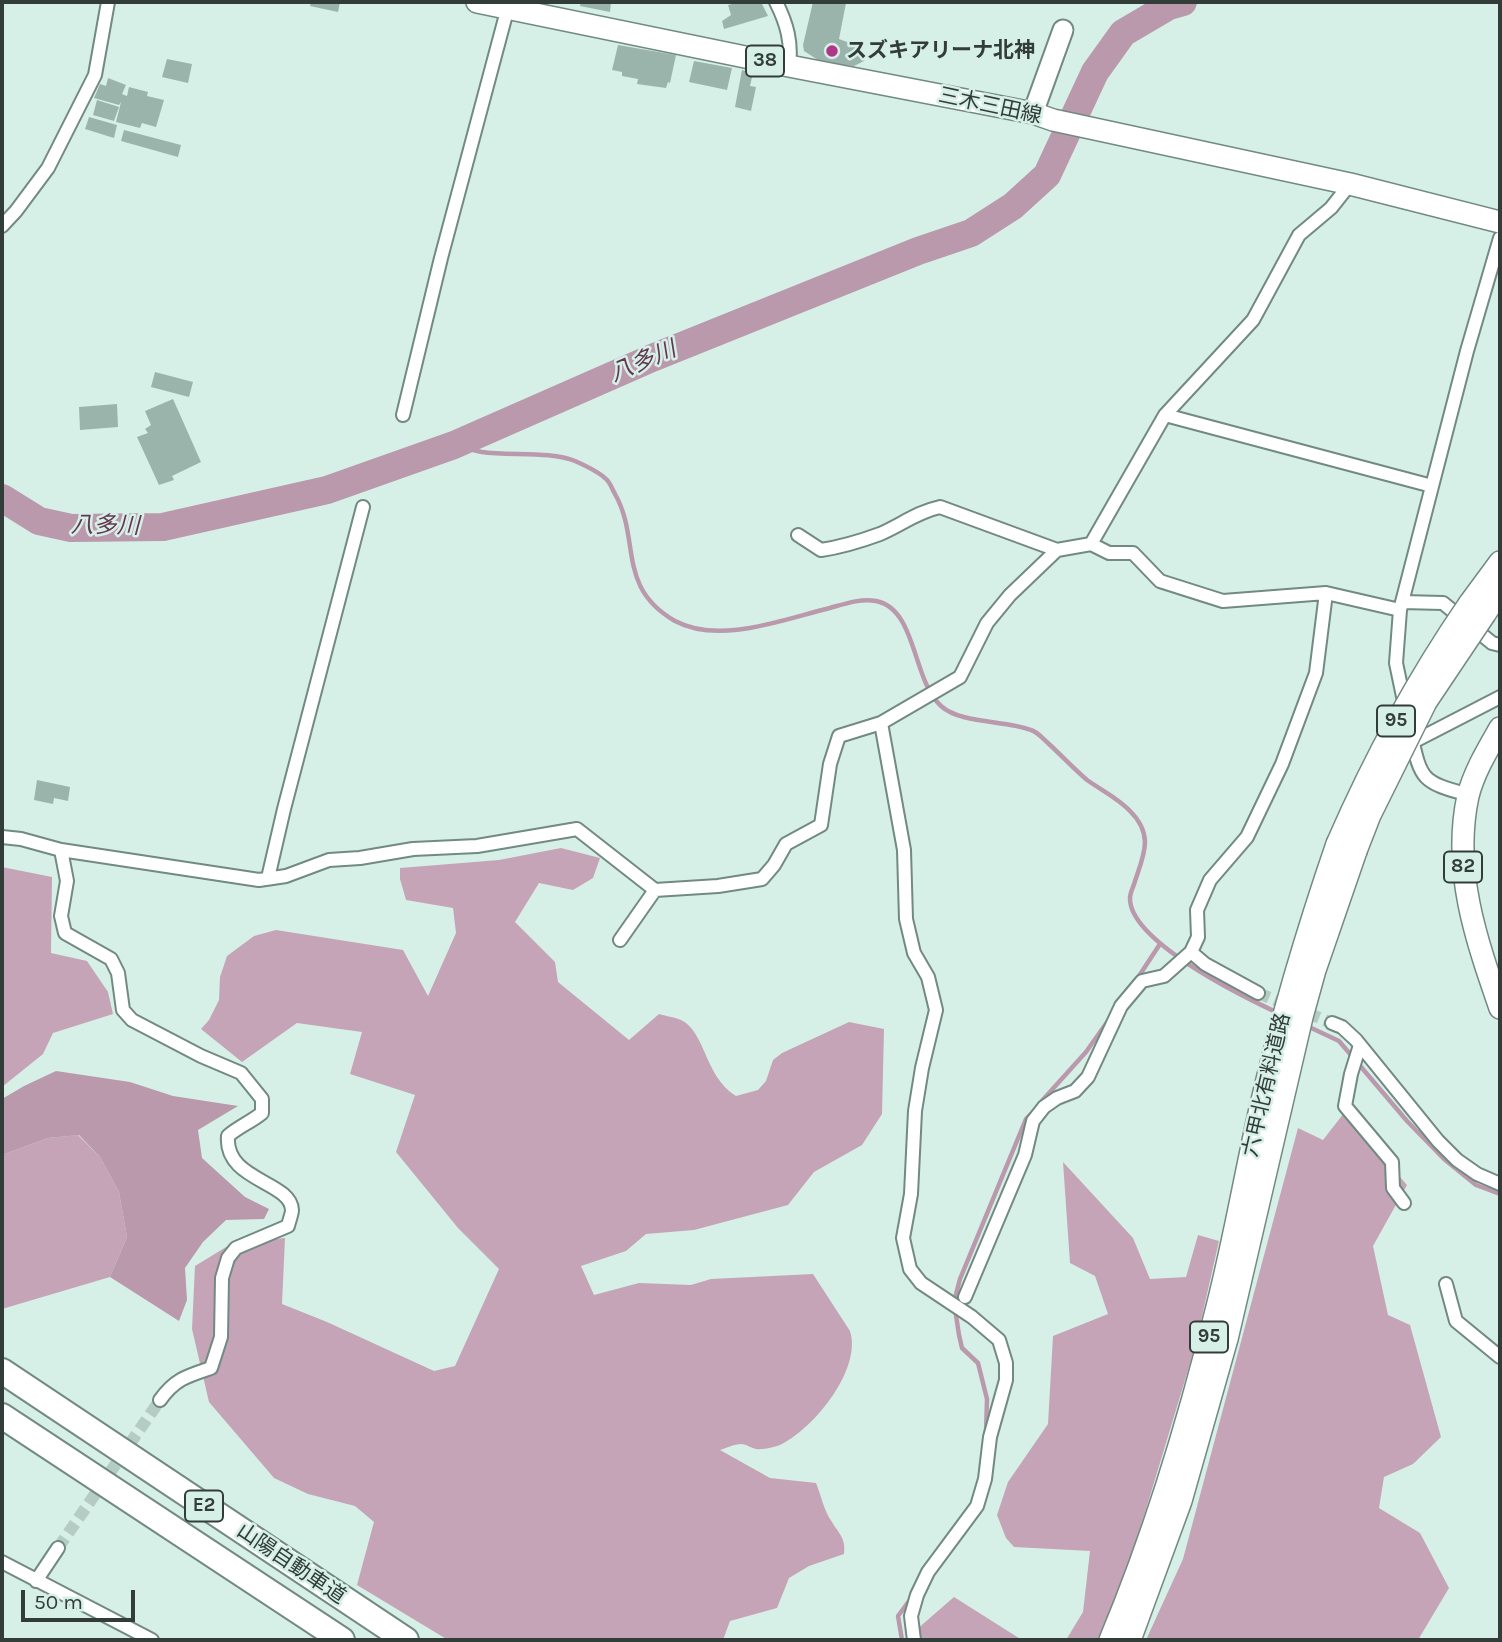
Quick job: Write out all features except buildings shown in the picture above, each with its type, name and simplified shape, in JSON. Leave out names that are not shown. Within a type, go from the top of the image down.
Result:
[{"type":"highway","name":"山陽自動車道","points":[[2,1371],[406,1640]]},
{"type":"highway","name":"山陽自動車道","points":[[2,1416],[342,1640]]},
{"type":"main road","name":"三木三田線","points":[[477,2],[1043,116],[1110,133],[1350,184],[1500,222]]},
{"type":"main road","name":"六甲北有料道路","points":[[1110,1640],[1126,1602],[1191,1404],[1292,1020],[1315,970],[1346,848],[1370,816],[1500,562]]},
{"type":"main road","name":"六甲北有料道路","points":[[1477,609],[1500,591]]},
{"type":"main road","name":"82","points":[[1500,728],[1484,756],[1469,795],[1463,836],[1463,878],[1474,927],[1496,980],[1500,1008]]},
{"type":"main road","name":"六甲北有料道路","points":[[1130,1640],[1181,1501],[1224,1351],[1292,1020]]},
{"type":"street","points":[[2,226],[48,168],[95,75],[108,2]]},
{"type":"street","points":[[776,2],[784,17],[791,47],[789,66]]},
{"type":"street","points":[[403,415],[441,258],[509,7]]},
{"type":"street","points":[[1043,116],[1063,30]]},
{"type":"street","points":[[1091,544],[1165,415],[1253,320],[1299,235],[1331,208],[1350,184]]},
{"type":"street","points":[[1469,795],[1432,785],[1422,773],[1416,759],[1396,663],[1401,606],[1467,351],[1500,238]]},
{"type":"street","points":[[1165,415],[1432,486]]},
{"type":"street","points":[[268,878],[363,507]]},
{"type":"street","points":[[797,535],[821,550],[841,547],[881,533],[923,511],[940,507],[1057,550],[1091,544],[1110,552],[1133,553],[1160,581],[1223,601],[1326,593],[1401,606],[1443,603],[1492,643],[1500,645]]},
{"type":"street","points":[[2,837],[21,839],[61,850],[259,880],[286,876],[329,860],[413,849],[477,846],[577,829],[655,890],[718,886],[762,878],[774,865],[786,844],[821,825],[830,764],[839,736],[881,723],[960,677],[987,623],[1010,595],[1057,550]]},
{"type":"street","points":[[965,1297],[1025,1155],[1033,1121],[1044,1107],[1075,1091],[1088,1077],[1121,1006],[1142,981],[1164,976],[1191,952],[1198,937],[1197,910],[1205,890],[1210,880],[1247,837],[1282,764],[1307,699],[1316,673],[1326,593]]},
{"type":"street","points":[[1413,742],[1500,696]]},
{"type":"street","points":[[881,723],[904,850],[906,919],[915,953],[928,977],[936,1010],[915,1111],[911,1194],[903,1238],[910,1269],[921,1283],[972,1317],[999,1340],[1006,1363],[1006,1380],[990,1437],[985,1479],[977,1506],[928,1572],[916,1595],[911,1616],[914,1640]]},
{"type":"street","points":[[61,850],[67,881],[61,916],[65,933],[111,959],[118,973],[123,1010],[132,1020],[241,1073],[253,1086],[262,1099],[262,1113],[228,1136],[227,1146],[234,1162],[288,1198],[292,1209],[288,1226],[236,1248],[228,1258],[222,1278],[221,1338],[211,1368],[181,1378],[170,1386],[160,1400]]},
{"type":"street","points":[[620,940],[655,890]]},
{"type":"street","points":[[1191,952],[1205,964],[1258,993]]},
{"type":"street","points":[[1332,1023],[1342,1027],[1438,1142],[1477,1174],[1500,1184]]},
{"type":"street","points":[[1359,1047],[1345,1106],[1392,1162],[1393,1188],[1404,1203]]},
{"type":"street","points":[[1446,1284],[1456,1321],[1500,1357]]},
{"type":"street","points":[[36,1581],[58,1548]]},
{"type":"street","points":[[2,1562],[152,1640]]},
{"type":"shaded area","points":[[561,848],[600,858],[593,878],[573,890],[539,883],[515,922],[555,962],[558,982],[629,1040],[659,1014],[681,1020],[696,1034],[717,1077],[736,1096],[758,1090],[766,1081],[773,1060],[782,1053],[849,1022],[884,1029],[882,1114],[862,1145],[814,1172],[788,1205],[694,1230],[646,1234],[626,1251],[581,1266],[594,1295],[639,1283],[691,1285],[711,1279],[813,1274],[850,1331],[852,1346],[842,1379],[833,1395],[808,1425],[782,1444],[766,1449],[741,1444],[720,1450],[770,1478],[816,1483],[827,1513],[843,1540],[844,1554],[809,1566],[789,1578],[777,1608],[730,1621],[723,1640],[448,1640],[357,1585],[374,1522],[355,1506],[308,1494],[274,1478],[209,1402],[192,1329],[195,1266],[231,1244],[285,1238],[282,1304],[434,1371],[455,1366],[499,1269],[458,1228],[396,1152],[415,1095],[350,1074],[362,1032],[297,1023],[242,1062],[201,1029],[219,1000],[220,977],[227,956],[254,936],[276,930],[403,950],[428,996],[456,933],[453,908],[406,900],[400,868],[499,860]]},
{"type":"shaded area","points":[[2,867],[52,877],[51,953],[87,961],[108,992],[113,1014],[53,1033],[43,1054],[2,1087]]},
{"type":"shaded area","points":[[56,1071],[130,1082],[173,1096],[238,1106],[198,1130],[202,1158],[245,1197],[269,1209],[264,1219],[226,1220],[203,1242],[185,1268],[187,1300],[179,1321],[110,1277],[127,1237],[119,1192],[100,1157],[79,1135],[48,1138],[2,1155],[2,1099]]},
{"type":"shaded area","points":[[1344,1113],[1407,1185],[1373,1246],[1388,1315],[1410,1325],[1441,1437],[1413,1464],[1384,1477],[1379,1508],[1420,1533],[1449,1588],[1418,1640],[1146,1640],[1183,1559],[1298,1128],[1323,1140]]},
{"type":"shaded area","points":[[78,1135],[100,1157],[119,1192],[127,1237],[110,1277],[2,1309],[2,1155],[48,1138]]},
{"type":"shaded area","points":[[1063,1162],[1133,1238],[1150,1279],[1186,1277],[1198,1235],[1219,1241],[1195,1347],[1124,1582],[1098,1640],[1066,1640],[1083,1612],[1090,1551],[1014,1547],[1006,1538],[997,1515],[1008,1482],[1048,1424],[1053,1336],[1108,1314],[1095,1276],[1070,1263]]},
{"type":"shaded area","points":[[954,1597],[1022,1640],[912,1640],[916,1630]]},
{"type":"waterway","name":"八多川","points":[[2,498],[39,521],[71,528],[163,527],[327,490],[454,445],[652,358],[918,251],[971,233],[1013,206],[1047,175],[1095,72],[1123,33],[1169,6],[1183,2]]},
{"type":"waterway","points":[[454,445],[482,452],[565,458],[603,476],[610,484],[623,511],[637,578],[644,593],[657,608],[675,621],[693,628],[712,631],[752,628],[859,601],[876,601],[889,607],[907,631],[924,680],[941,706],[960,716],[1036,732],[1087,780],[1130,811],[1145,837],[1144,853],[1130,898],[1135,915],[1148,932],[1190,965],[1278,1013]]},
{"type":"waterway","points":[[1135,982],[1160,944]]},
{"type":"waterway","points":[[1040,1103],[1086,1052],[1110,1018]]},
{"type":"waterway","points":[[1305,1025],[1339,1041],[1407,1121],[1444,1159],[1476,1185],[1500,1194]]},
{"type":"waterway","points":[[986,1433],[987,1399],[978,1363],[962,1348],[954,1302],[960,1279],[1026,1119],[1035,1110]]},
{"type":"waterway","points":[[902,1640],[898,1616],[912,1597]]},
{"type":"tunnel","points":[[1258,993],[1332,1023]]},
{"type":"tunnel","points":[[58,1548],[160,1400]]},
{"type":"place","name":"スズキアリーナ北神","points":[[832,51]]}]
